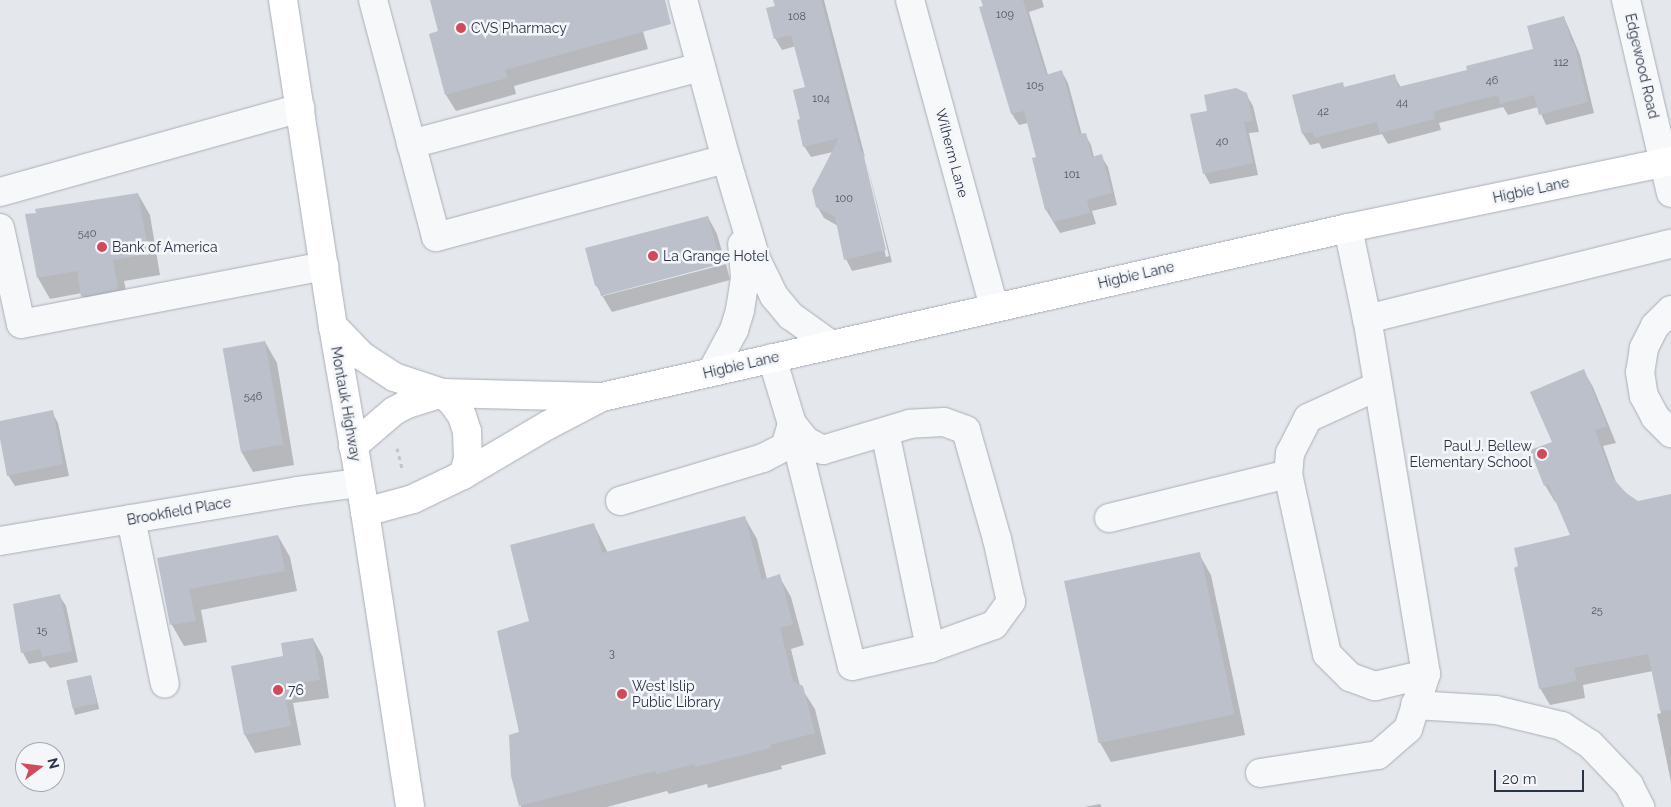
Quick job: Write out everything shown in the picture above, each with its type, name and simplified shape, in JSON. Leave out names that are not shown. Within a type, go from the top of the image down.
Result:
[{"type":"main road","name":"Montauk Highway","points":[[283,0],[410,807]]},
{"type":"main road","name":"Higbie Lane","points":[[365,512],[413,499],[464,475],[548,425],[602,397],[1348,228],[1668,161]]},
{"type":"main road","name":"Higbie Lane","points":[[333,326],[362,356],[394,377],[442,393],[602,397]]},
{"type":"main road","name":"Higbie Lane","points":[[353,446],[394,411],[407,404],[442,393]]},
{"type":"main road","points":[[442,393],[453,403],[462,416],[467,431],[468,459],[464,475]]},
{"type":"street","points":[[373,0],[436,237],[726,159]]},
{"type":"street","points":[[683,0],[739,210],[756,259],[774,296],[791,316],[830,344]]},
{"type":"street","name":"Wilherm Lane","points":[[910,0],[994,307]]},
{"type":"street","name":"Edgewood Road","points":[[1626,0],[1668,161],[1671,193]]},
{"type":"street","points":[[411,144],[701,67]]},
{"type":"street","points":[[0,192],[300,108]]},
{"type":"street","points":[[712,371],[734,330],[740,310],[745,277],[739,210]]},
{"type":"street","points":[[0,228],[10,325],[324,266]]},
{"type":"street","points":[[1260,773],[1378,755],[1408,729],[1426,674],[1378,386],[1348,228]]},
{"type":"street","points":[[1366,319],[1671,244]]},
{"type":"street","points":[[1671,310],[1655,326],[1644,348],[1640,372],[1644,396],[1655,417],[1671,433]]},
{"type":"street","points":[[772,358],[792,424],[852,666],[930,648],[994,625],[1011,602],[997,539],[966,430],[944,422],[910,424],[823,450],[806,441],[792,424]]},
{"type":"street","points":[[1378,386],[1308,418],[1290,453],[1288,474],[1327,654],[1350,677],[1375,686],[1426,674]]},
{"type":"street","points":[[620,501],[763,458],[785,447],[792,424]]},
{"type":"street","points":[[885,432],[930,648]]},
{"type":"street","points":[[1109,518],[1288,474]]},
{"type":"street","name":"Brookfield Place","points":[[0,541],[359,483]]},
{"type":"street","points":[[131,519],[165,684]]},
{"type":"street","points":[[1415,705],[1496,710],[1562,726],[1590,744],[1629,785],[1640,807]]},
{"type":"path","points":[[396,445],[402,468]]},
{"type":"building","points":[[430,0],[665,0],[671,24],[505,70],[507,78],[445,95],[429,34],[438,31]]},
{"type":"building","points":[[773,0],[821,0],[861,152],[863,152],[886,250],[844,260],[835,217],[816,207],[812,190],[839,138],[803,147],[797,120],[800,119],[793,90],[805,87],[791,35],[774,39],[766,8],[775,6]]},
{"type":"building","points":[[981,0],[1023,0],[1046,75],[1062,70],[1079,134],[1086,133],[1092,157],[1102,154],[1112,193],[1087,200],[1090,213],[1053,222],[1049,209],[1045,210],[1032,158],[1036,157],[1024,111],[1011,114],[979,7],[983,6]]},
{"type":"building","points":[[1564,16],[1572,43],[1574,43],[1588,102],[1539,115],[1534,95],[1500,104],[1498,95],[1434,111],[1435,119],[1380,133],[1377,122],[1314,138],[1313,132],[1302,134],[1292,95],[1343,82],[1344,87],[1395,74],[1398,87],[1467,70],[1466,66],[1533,49],[1527,26]]},
{"type":"building","points":[[1236,88],[1247,93],[1253,121],[1244,122],[1253,163],[1203,174],[1190,114],[1207,111],[1204,95]]},
{"type":"building","points":[[138,193],[149,254],[113,260],[118,289],[81,297],[77,271],[37,278],[25,214],[36,213],[35,209]]},
{"type":"building","name":"La Grange Hotel","points":[[708,216],[721,264],[601,296],[598,285],[595,286],[585,248]]},
{"type":"building","points":[[265,341],[283,444],[241,452],[223,348]]},
{"type":"building","points":[[1584,369],[1607,426],[1595,430],[1612,477],[1626,493],[1638,501],[1671,494],[1671,710],[1660,711],[1648,654],[1574,668],[1577,681],[1539,689],[1514,568],[1518,566],[1514,548],[1570,535],[1548,484],[1544,486],[1530,450],[1552,442],[1530,392]]},
{"type":"building","points":[[53,410],[63,464],[7,476],[0,439],[0,421]]},
{"type":"building","points":[[745,516],[762,580],[780,574],[793,624],[780,628],[793,681],[803,686],[815,733],[770,745],[771,748],[695,767],[694,764],[656,774],[655,771],[519,806],[511,776],[509,735],[519,732],[497,631],[529,621],[510,545],[594,523],[602,553]]},
{"type":"building","points":[[278,535],[285,571],[189,589],[196,621],[170,625],[157,558]]},
{"type":"building","points":[[1200,552],[1235,714],[1099,743],[1064,581]]},
{"type":"building","points":[[60,594],[72,651],[42,657],[40,649],[21,653],[13,604]]},
{"type":"building","points":[[313,638],[320,680],[283,685],[291,726],[244,735],[231,666],[283,656],[281,643]]},
{"type":"building","points":[[91,675],[97,703],[73,709],[67,680]]},
{"type":"place","name":"CVS Pharmacy","points":[[461,28]]},
{"type":"place","name":"Bank of America","points":[[102,247]]},
{"type":"place","name":"La Grange Hotel","points":[[653,256]]},
{"type":"place","name":"Paul J. Bellew Elementary School","points":[[1542,454]]},
{"type":"place","name":"76","points":[[278,690]]},
{"type":"place","name":"West Islip Public Library","points":[[622,694]]}]
